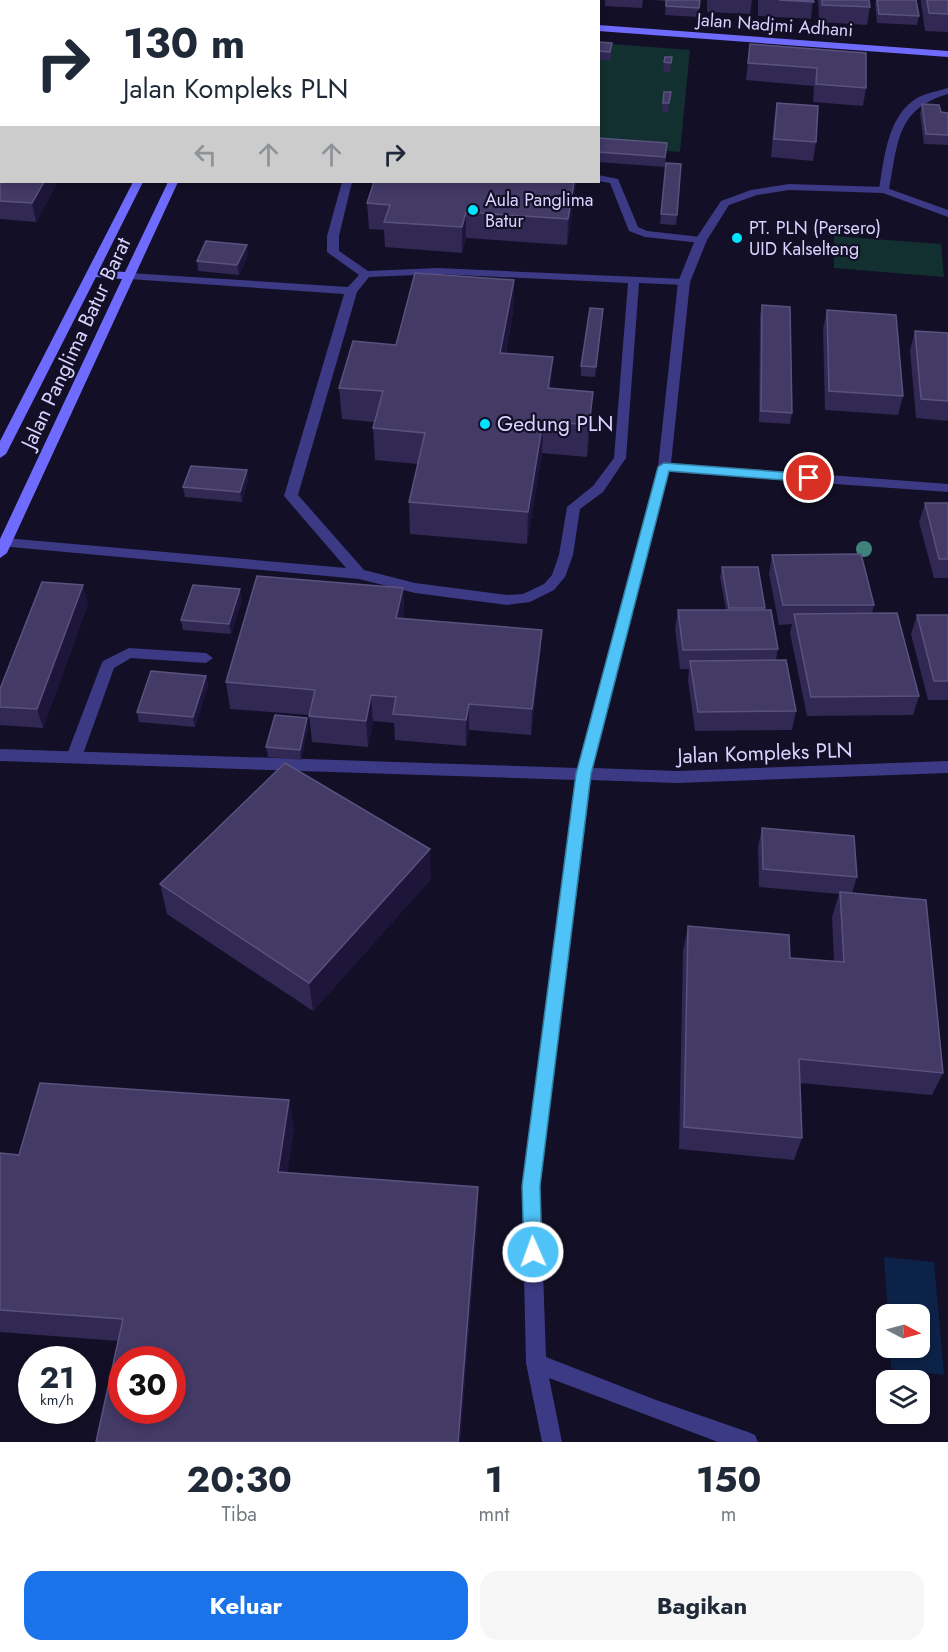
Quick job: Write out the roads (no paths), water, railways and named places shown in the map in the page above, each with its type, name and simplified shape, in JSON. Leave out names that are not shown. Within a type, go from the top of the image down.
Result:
[{"type":"main road","name":"Jalan Nadjmi Adhani","points":[[600,28],[948,54]]},
{"type":"main road","name":"Jalan Panglima Batur Barat","points":[[0,454],[138,183]]},
{"type":"main road","name":"Jalan Panglima Batur Barat","points":[[2,548],[173,183]]},
{"type":"main road","points":[[93,273],[129,276]]},
{"type":"street","points":[[884,190],[891,148],[904,115],[919,101],[948,91]]},
{"type":"street","points":[[600,178],[614,181],[633,229],[645,234],[701,240]]},
{"type":"street","points":[[348,183],[333,236],[333,252],[366,274],[438,271],[684,282]]},
{"type":"street","points":[[552,1442],[536,1363],[531,1186],[584,774],[664,467],[684,282],[701,240],[725,203],[755,192],[789,187],[884,190],[948,214]]},
{"type":"street","points":[[359,574],[291,496],[351,291],[366,274]]},
{"type":"street","points":[[129,276],[351,291]]},
{"type":"street","points":[[2,548],[359,574],[415,588],[507,600],[525,599],[549,587],[558,577],[566,555],[574,507],[598,489],[620,458],[634,280]]},
{"type":"street","points":[[664,467],[948,488]]},
{"type":"street","points":[[74,758],[108,665],[129,653],[206,658]]},
{"type":"street","name":"Jalan Kompleks PLN","points":[[0,755],[677,777],[948,767]]},
{"type":"street","points":[[536,1363],[656,1410],[748,1442]]},
{"type":"water","points":[[884,1257],[934,1262],[944,1375],[930,1373],[930,1370],[891,1369],[890,1358],[930,1358],[930,1304],[887,1304]]},
{"type":"place","name":"Aula Panglima Batur","points":[[473,210]]},
{"type":"place","name":"PT. PLN (Persero) UID Kalselteng","points":[[737,238]]},
{"type":"place","name":"Gedung PLN","points":[[485,424]]}]
